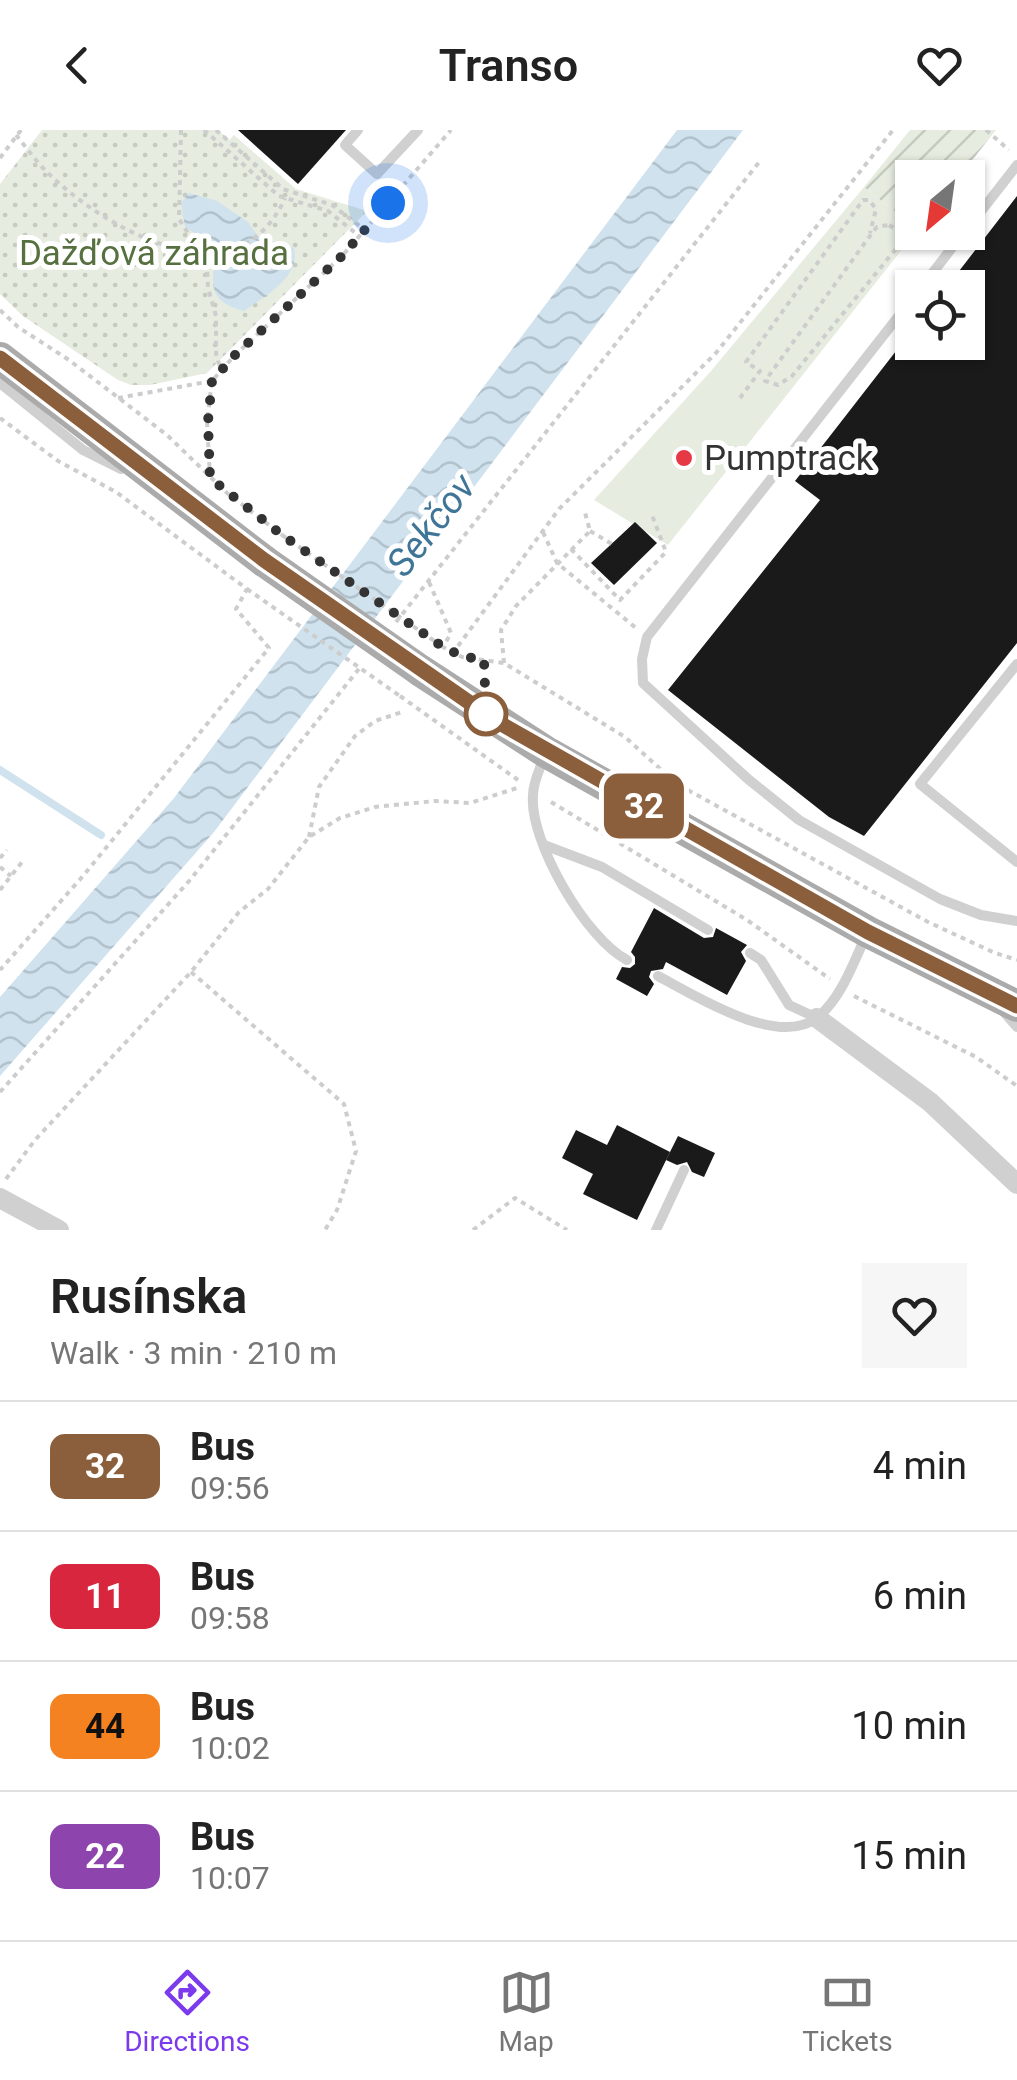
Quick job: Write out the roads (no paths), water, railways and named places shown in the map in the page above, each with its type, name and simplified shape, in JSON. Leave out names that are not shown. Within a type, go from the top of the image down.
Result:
[{"type":"main road","points":[[0,358],[264,561],[421,671],[546,752],[868,932],[1017,1006]]},
{"type":"street","points":[[983,988],[1017,990]]},
{"type":"street","points":[[817,1018],[930,1102],[1017,1184]]},
{"type":"street","points":[[0,1198],[58,1230]]},
{"type":"lane","points":[[358,130],[344,144],[377,174],[418,130]]},
{"type":"lane","points":[[985,206],[1017,165]]},
{"type":"lane","points":[[935,270],[950,250]]},
{"type":"lane","points":[[895,320],[647,637],[642,659],[643,684],[798,820],[940,899],[981,916],[1017,921]]},
{"type":"lane","points":[[0,383],[83,450],[186,502]]},
{"type":"lane","points":[[1017,664],[920,784],[1017,862]]},
{"type":"lane","points":[[546,752],[532,799],[544,845],[568,898],[615,954],[627,960]]},
{"type":"lane","points":[[544,845],[602,867],[708,930]]},
{"type":"lane","points":[[658,976],[724,1011],[787,1030],[817,1018],[842,987],[868,932]]},
{"type":"lane","points":[[750,953],[761,960],[789,1005],[817,1018]]},
{"type":"lane","points":[[983,988],[1017,1027]]},
{"type":"lane","points":[[656,1230],[684,1170]]},
{"type":"water","name":"Sekčov","points":[[677,130],[743,130],[214,832],[0,1076],[0,997],[174,798]]},
{"type":"water","points":[[189,193],[217,201],[248,222],[258,236],[294,248],[295,258],[287,277],[244,311],[231,307],[217,295],[213,278],[218,248],[185,227],[181,203]]},
{"type":"waterway","points":[[0,770],[101,835]]},
{"type":"place","name":"Pumptrack","points":[[684,458]]},
{"type":"park label","name":"Dažďová záhrada","points":[[154,253]]}]
